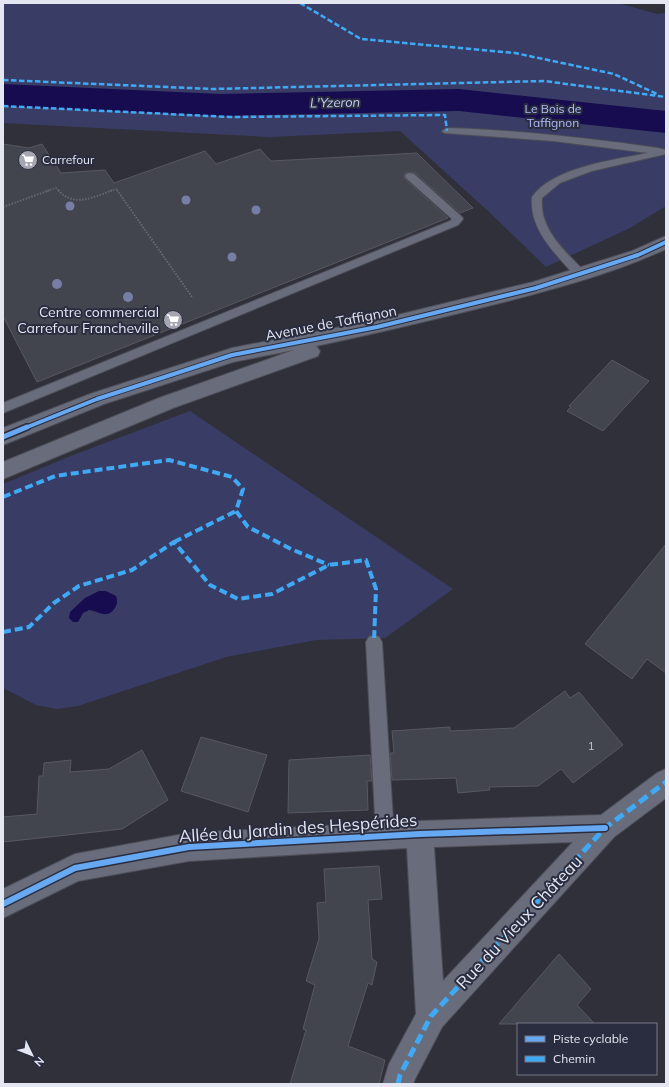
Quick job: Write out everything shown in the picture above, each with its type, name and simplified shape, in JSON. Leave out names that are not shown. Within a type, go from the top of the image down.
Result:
[{"type":"street","name":"Avenue de Taffignon","points":[[3,437],[97,399],[232,355],[377,327],[536,288],[638,256],[666,242]]},
{"type":"street","name":"Avenue de Taffignon","points":[[3,471],[166,403],[377,327]]},
{"type":"street","name":"Rue du Vieux Château","points":[[398,1084],[400,1075],[431,1016],[605,828],[666,782]]},
{"type":"street","name":"Allée du Jardin des Hespérides","points":[[3,904],[74,868],[189,847],[420,834],[605,828]]},
{"type":"street","name":"Allée du Jardin des Hespérides","points":[[420,834],[431,1016]]},
{"type":"lane","points":[[447,131],[485,132],[590,142],[665,152]]},
{"type":"lane","points":[[580,274],[548,239],[536,208],[537,197],[556,182],[589,169],[665,152]]},
{"type":"lane","points":[[3,408],[454,223],[458,219],[410,176]]},
{"type":"lane","points":[[374,642],[385,836]]},
{"type":"path","points":[[3,207],[56,188],[64,197],[83,201],[116,190],[168,266],[192,297]]},
{"type":"green space","name":"Le Bois de Taffignon","points":[[3,3],[618,3],[657,14],[666,13],[666,206],[630,228],[546,267],[488,211],[400,131],[270,137],[3,123]]},
{"type":"green space","points":[[190,411],[453,589],[385,638],[316,640],[226,657],[78,706],[57,709],[36,705],[3,688],[3,484],[73,455]]},
{"type":"shaded area","points":[[99,591],[106,591],[116,596],[117,602],[112,612],[109,614],[102,614],[89,610],[83,613],[78,622],[73,622],[69,618],[70,612],[85,598]]},
{"type":"building","name":"Centre commercial Carrefour Francheville","points":[[3,144],[29,148],[42,144],[61,173],[105,170],[114,183],[205,151],[216,164],[260,149],[271,161],[417,153],[473,208],[460,213],[415,173],[406,173],[404,175],[405,179],[448,218],[37,382],[3,316]]},
{"type":"building","points":[[612,360],[649,381],[603,431],[567,411],[571,407],[569,406]]},
{"type":"building","points":[[666,544],[666,673],[647,659],[632,679],[585,644]]},
{"type":"building","points":[[565,691],[570,698],[579,692],[623,745],[573,783],[561,769],[538,786],[489,787],[490,790],[458,793],[456,778],[392,780],[390,753],[394,753],[392,731],[450,727],[450,731],[514,728]]},
{"type":"building","points":[[201,737],[267,755],[248,812],[181,791]]},
{"type":"building","points":[[142,750],[168,800],[122,829],[3,842],[3,817],[37,814],[39,776],[43,776],[44,763],[71,760],[70,772],[109,769]]},
{"type":"building","points":[[370,755],[372,781],[367,781],[368,810],[288,813],[289,760]]},
{"type":"building","points":[[379,866],[382,899],[368,900],[372,959],[377,962],[372,985],[368,983],[348,1046],[385,1060],[379,1084],[290,1084],[306,1030],[303,1029],[315,985],[306,981],[319,939],[317,903],[326,902],[324,869]]},
{"type":"building","points":[[559,954],[591,989],[577,1005],[594,1023],[499,1024]]},
{"type":"waterway","name":"L'Yzeron","points":[[3,95],[221,105],[459,100],[666,122]]},
{"type":"marked path","points":[[300,3],[361,39],[515,53],[614,74],[657,94]]},
{"type":"marked path","points":[[3,80],[213,89],[544,81],[666,97]]},
{"type":"marked path","points":[[3,106],[230,117],[445,115],[447,131]]},
{"type":"marked path","points":[[3,497],[55,476],[169,460],[232,477],[243,489],[236,511],[248,527],[291,549],[329,565]]},
{"type":"marked path","points":[[174,542],[236,511]]},
{"type":"marked path","points":[[3,632],[29,627],[54,603],[79,586],[132,570],[174,542],[210,585],[238,599],[272,594],[329,565],[366,560],[376,589],[374,642]]},
{"type":"marked path","points":[[398,1084],[400,1075],[431,1016],[605,828],[666,782]]},
{"type":"cycle path","points":[[3,437],[97,399],[232,355],[377,327],[536,288],[638,255],[666,242]]},
{"type":"cycle path","points":[[3,904],[75,868],[189,847],[420,834],[605,828]]},
{"type":"place","name":"Carrefour","points":[[28,160]]},
{"type":"place","name":"Centre commercial Carrefour Francheville","points":[[173,320]]}]
